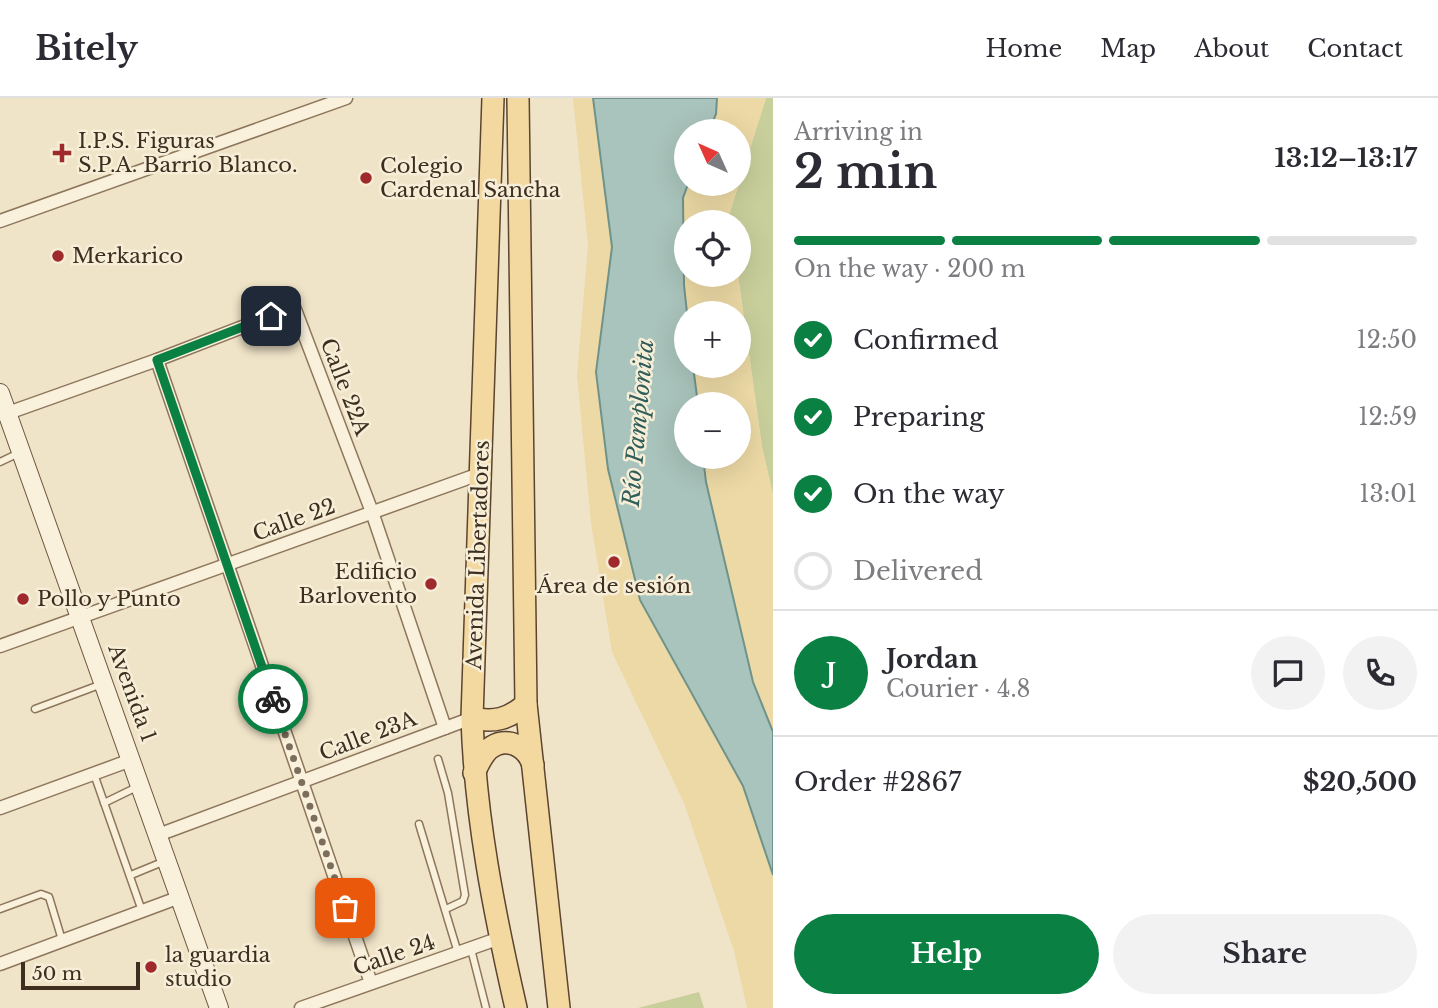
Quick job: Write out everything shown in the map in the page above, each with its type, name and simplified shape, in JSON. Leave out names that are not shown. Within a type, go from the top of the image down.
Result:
[{"type":"main road","name":"Avenida Libertadores","points":[[492,98],[472,718],[474,774],[480,824],[500,938],[516,1008]]},
{"type":"main road","name":"Avenida Libertadores","points":[[518,98],[526,704],[559,1008]]},
{"type":"main road","points":[[472,718],[487,721],[502,719],[515,714],[526,704]]},
{"type":"main road","points":[[474,774],[491,747],[506,743],[526,751],[533,765]]},
{"type":"street","points":[[0,221],[327,101],[346,98]]},
{"type":"street","name":"Calle 22A","points":[[8,413],[294,307],[372,512],[445,728]]},
{"type":"street","points":[[157,360],[370,984]]},
{"type":"street","name":"Avenida 1","points":[[0,393],[219,1008]]},
{"type":"street","name":"Calle 22","points":[[0,646],[482,473]]},
{"type":"street","name":"Calle 23A","points":[[158,835],[472,718]]},
{"type":"street","points":[[0,808],[131,760]]},
{"type":"street","points":[[0,964],[180,897]]},
{"type":"street","name":"Calle 24","points":[[301,1008],[500,938]]},
{"type":"lane","points":[[0,461],[22,452]]},
{"type":"lane","points":[[35,709],[104,684]]},
{"type":"lane","points":[[438,759],[448,793],[465,895],[463,901],[446,909]]},
{"type":"lane","points":[[93,774],[142,911]]},
{"type":"lane","points":[[104,803],[140,785]]},
{"type":"lane","points":[[419,824],[446,909],[486,1008]]},
{"type":"lane","points":[[131,875],[167,860]]},
{"type":"lane","points":[[0,909],[46,894],[62,940]]},
{"type":"green space","points":[[766,98],[773,98],[773,495],[762,447],[751,368],[751,301],[742,301],[740,287],[751,287],[751,210],[731,210],[735,196],[751,196],[751,145]]},
{"type":"green space","points":[[699,992],[704,1008],[638,1008]]},
{"type":"sand","name":"Área de sesión","points":[[573,98],[593,98],[612,247],[596,372],[608,469],[640,600],[743,786],[773,875],[773,1008],[747,1008],[734,951],[684,803],[612,652],[591,523],[577,375],[588,246]]},
{"type":"sand","points":[[717,98],[766,98],[751,145],[751,119],[714,119]]},
{"type":"sand","points":[[735,196],[731,210],[682,210],[684,197]]},
{"type":"sand","points":[[684,287],[740,287],[742,301],[686,301]]},
{"type":"sand","points":[[751,368],[762,447],[773,495],[773,732],[753,682],[704,469],[751,469],[751,392],[696,392],[695,378],[751,378]]},
{"type":"water","name":"Río Pamplonita","points":[[593,98],[717,98],[714,119],[674,119],[674,196],[684,196],[683,210],[674,210],[674,287],[684,287],[686,301],[674,301],[674,378],[695,378],[696,392],[674,392],[674,469],[704,469],[753,682],[773,732],[773,875],[743,786],[640,600],[608,469],[596,372],[612,247]]},
{"type":"way so far","points":[[273,699],[345,908]]},
{"type":"place","name":"I.P.S. Figuras S.P.A. Barrio Blanco.","points":[[62,153]]},
{"type":"place","name":"Colegio Cardenal Sancha","points":[[366,178]]},
{"type":"place","name":"Merkarico","points":[[58,256]]},
{"type":"place","name":"Área de sesión","points":[[614,562]]},
{"type":"place","name":"Edificio Barlovento","points":[[431,584]]},
{"type":"place","name":"Pollo y Punto","points":[[23,599]]},
{"type":"place","name":"la guardia studio","points":[[151,967]]},
{"type":"route","points":[[271,316],[157,360],[273,699]]}]
